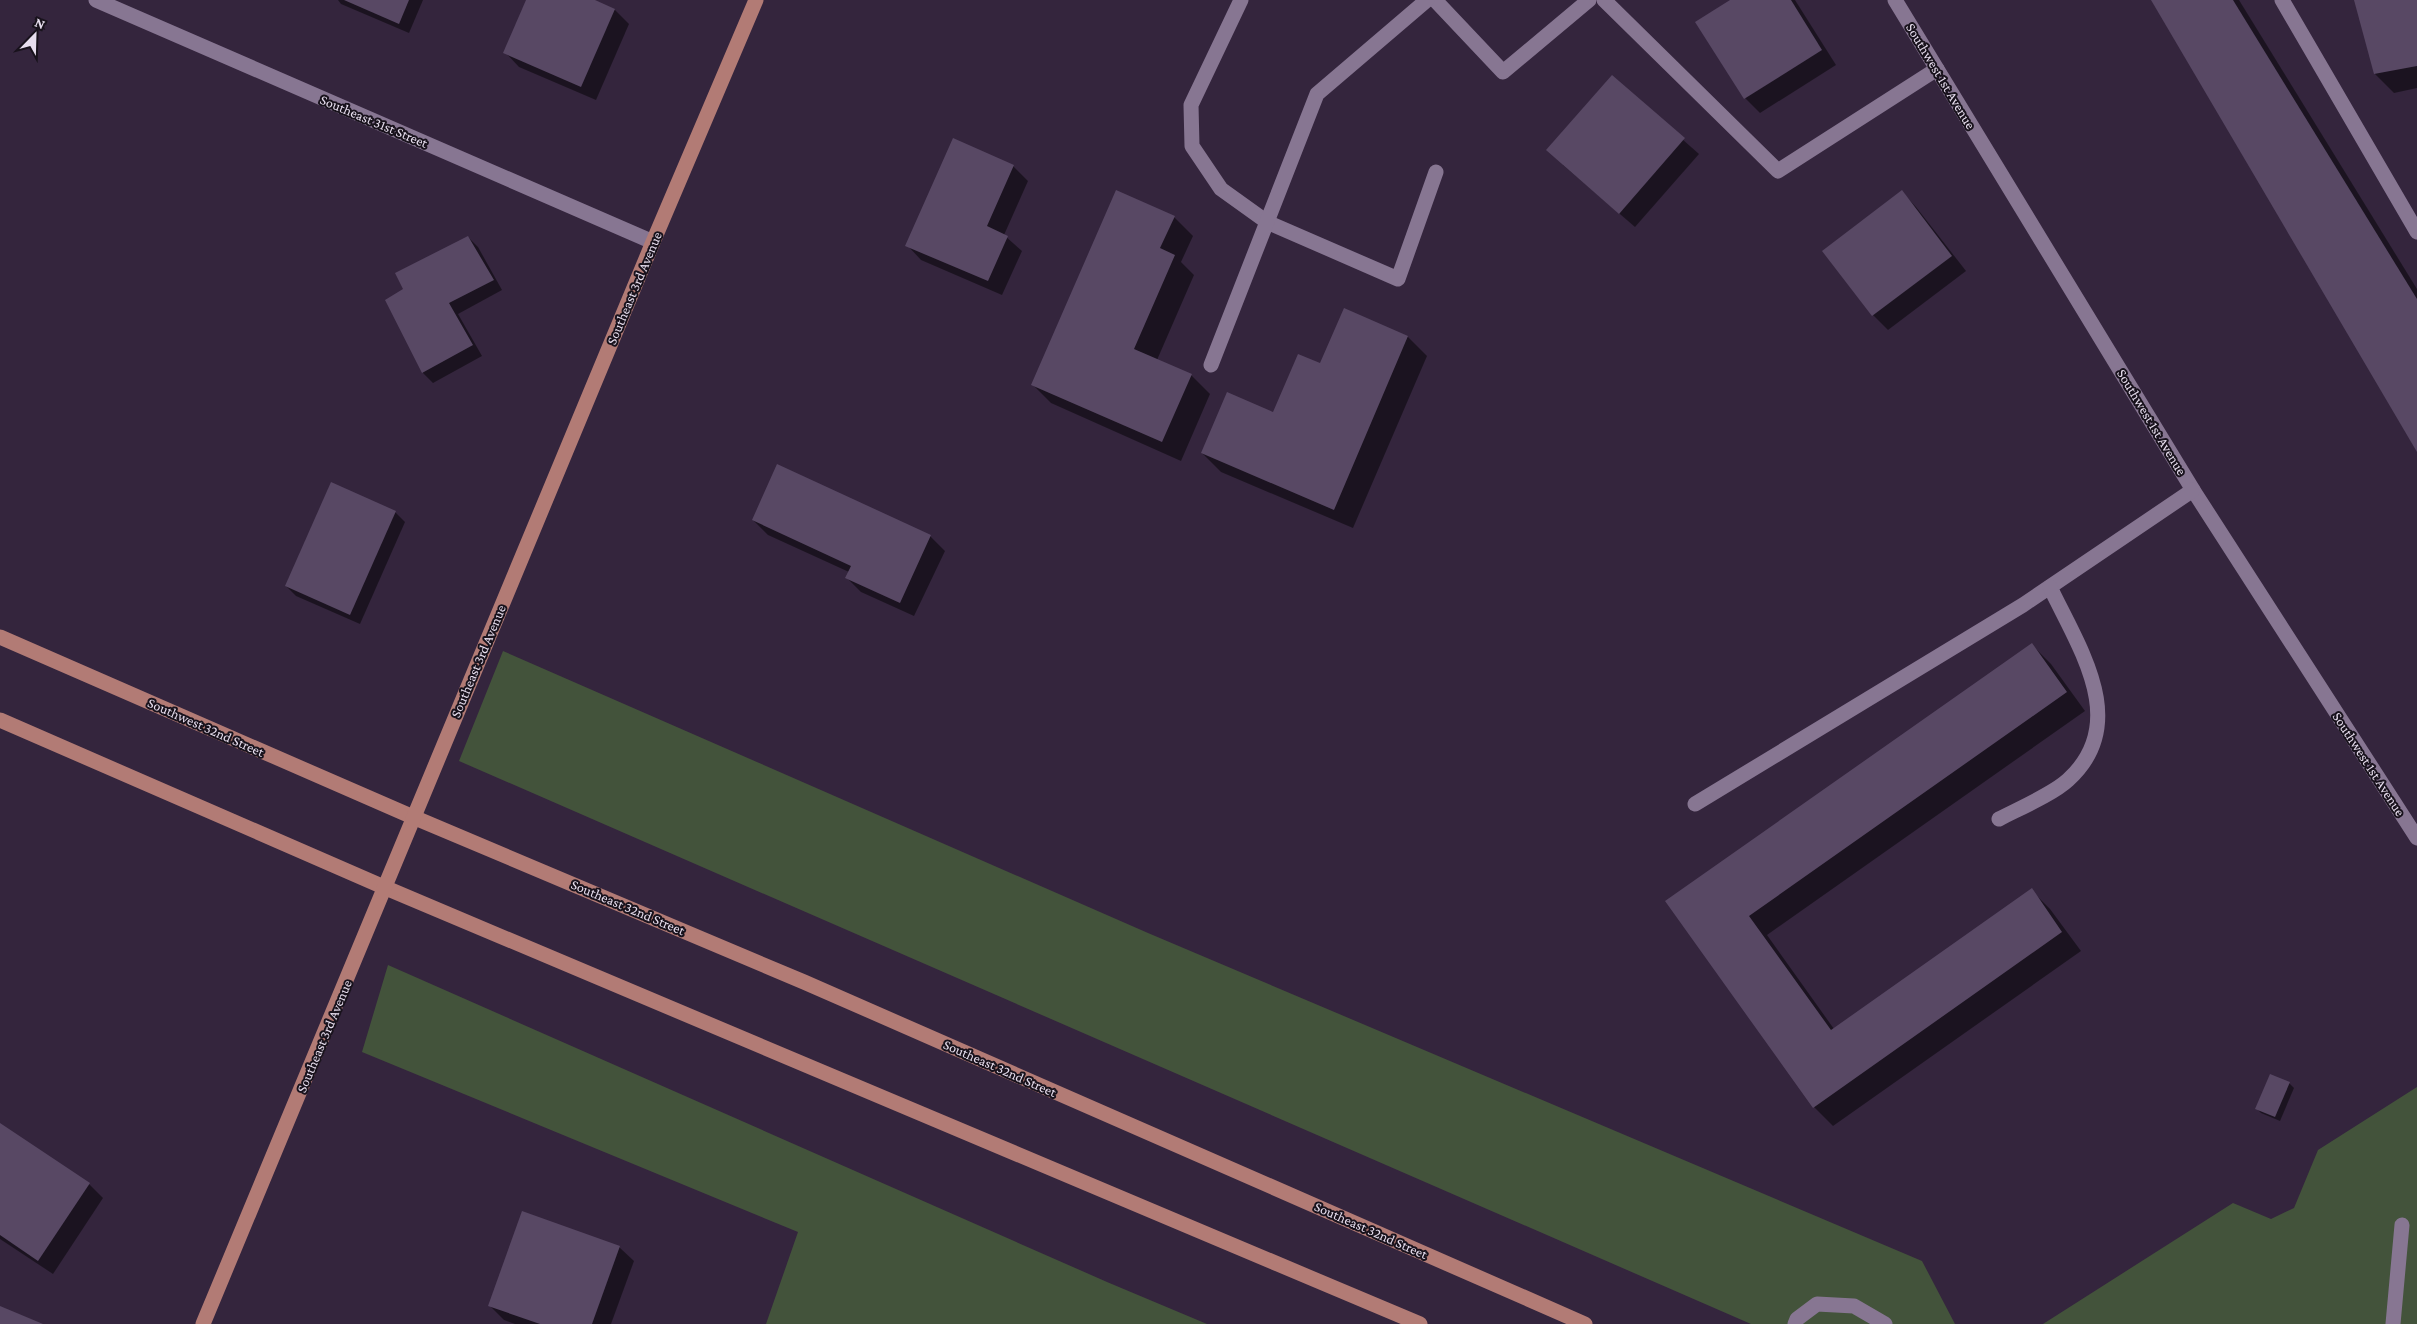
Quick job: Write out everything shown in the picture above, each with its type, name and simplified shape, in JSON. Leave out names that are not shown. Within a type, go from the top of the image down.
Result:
[{"type":"main road","name":"Southeast 3rd Avenue","points":[[203,1324],[386,888],[413,818],[653,242],[756,0]]},
{"type":"main road","name":"Southwest 32nd Street","points":[[0,636],[413,818]]},
{"type":"main road","points":[[0,720],[386,888],[1420,1324]]},
{"type":"main road","name":"Southeast 32nd Street","points":[[413,818],[804,982],[1585,1324]]},
{"type":"street","name":"Southeast 31st Street","points":[[96,0],[653,242]]},
{"type":"street","points":[[1241,0],[1191,104],[1192,146],[1221,189],[1267,222],[1398,279],[1436,172]]},
{"type":"street","points":[[1211,366],[1317,94],[1427,0]]},
{"type":"street","points":[[1435,0],[1503,72],[1588,0]]},
{"type":"street","points":[[1604,0],[1778,171],[1937,69]]},
{"type":"street","name":"Southwest 1st Avenue","points":[[1895,0],[2193,490],[2417,838]]},
{"type":"street","points":[[2282,0],[2417,232]]},
{"type":"street","points":[[1696,804],[2050,587],[2193,490]]},
{"type":"street","points":[[1999,819],[2067,781],[2083,764],[2096,743],[2100,717],[2097,694],[2086,663],[2050,587]]},
{"type":"street","points":[[2393,1324],[2402,1225]]},
{"type":"street","points":[[1795,1324],[1797,1319],[1817,1304],[1854,1306],[1885,1324]]},
{"type":"green space","points":[[503,651],[1148,933],[1922,1261],[1955,1324],[1751,1324],[459,761]]},
{"type":"green space","points":[[388,965],[1107,1282],[1207,1324],[766,1324],[798,1232],[362,1052]]},
{"type":"green space","points":[[2417,1087],[2417,1324],[2043,1324],[2233,1203],[2271,1219],[2294,1208],[2318,1150]]},
{"type":"building","points":[[344,0],[409,0],[399,24]]},
{"type":"building","points":[[526,0],[595,0],[615,9],[581,87],[503,53]]},
{"type":"building","points":[[1730,0],[1791,0],[1822,50],[1744,99],[1695,22]]},
{"type":"building","points":[[2151,0],[2233,0],[2417,299],[2417,452]]},
{"type":"building","points":[[2354,0],[2417,0],[2417,66],[2374,74]]},
{"type":"building","points":[[1612,75],[1685,138],[1619,214],[1546,150]]},
{"type":"building","points":[[953,138],[1014,165],[987,226],[1008,236],[988,281],[905,246]]},
{"type":"building","points":[[1116,190],[1175,216],[1160,248],[1175,255],[1134,349],[1192,374],[1162,442],[1031,385]]},
{"type":"building","points":[[1902,190],[1952,256],[1872,316],[1822,251]]},
{"type":"building","points":[[468,236],[494,280],[449,303],[473,345],[422,373],[385,300],[403,289],[395,273]]},
{"type":"building","points":[[1344,308],[1408,336],[1334,510],[1201,453],[1227,392],[1273,412],[1298,354],[1320,363]]},
{"type":"building","points":[[777,464],[931,535],[900,603],[845,578],[851,566],[752,520]]},
{"type":"building","points":[[331,482],[396,511],[350,615],[285,586]]},
{"type":"building","points":[[2032,643],[2067,692],[1749,916],[1831,1030],[2032,888],[2062,932],[1813,1108],[1665,901]]},
{"type":"building","points":[[2270,1074],[2290,1082],[2275,1117],[2255,1109]]},
{"type":"building","points":[[0,1123],[90,1183],[38,1261],[0,1235]]},
{"type":"building","points":[[522,1211],[620,1246],[592,1324],[540,1324],[488,1306]]},
{"type":"building","points":[[0,1306],[43,1324],[0,1324]]}]
